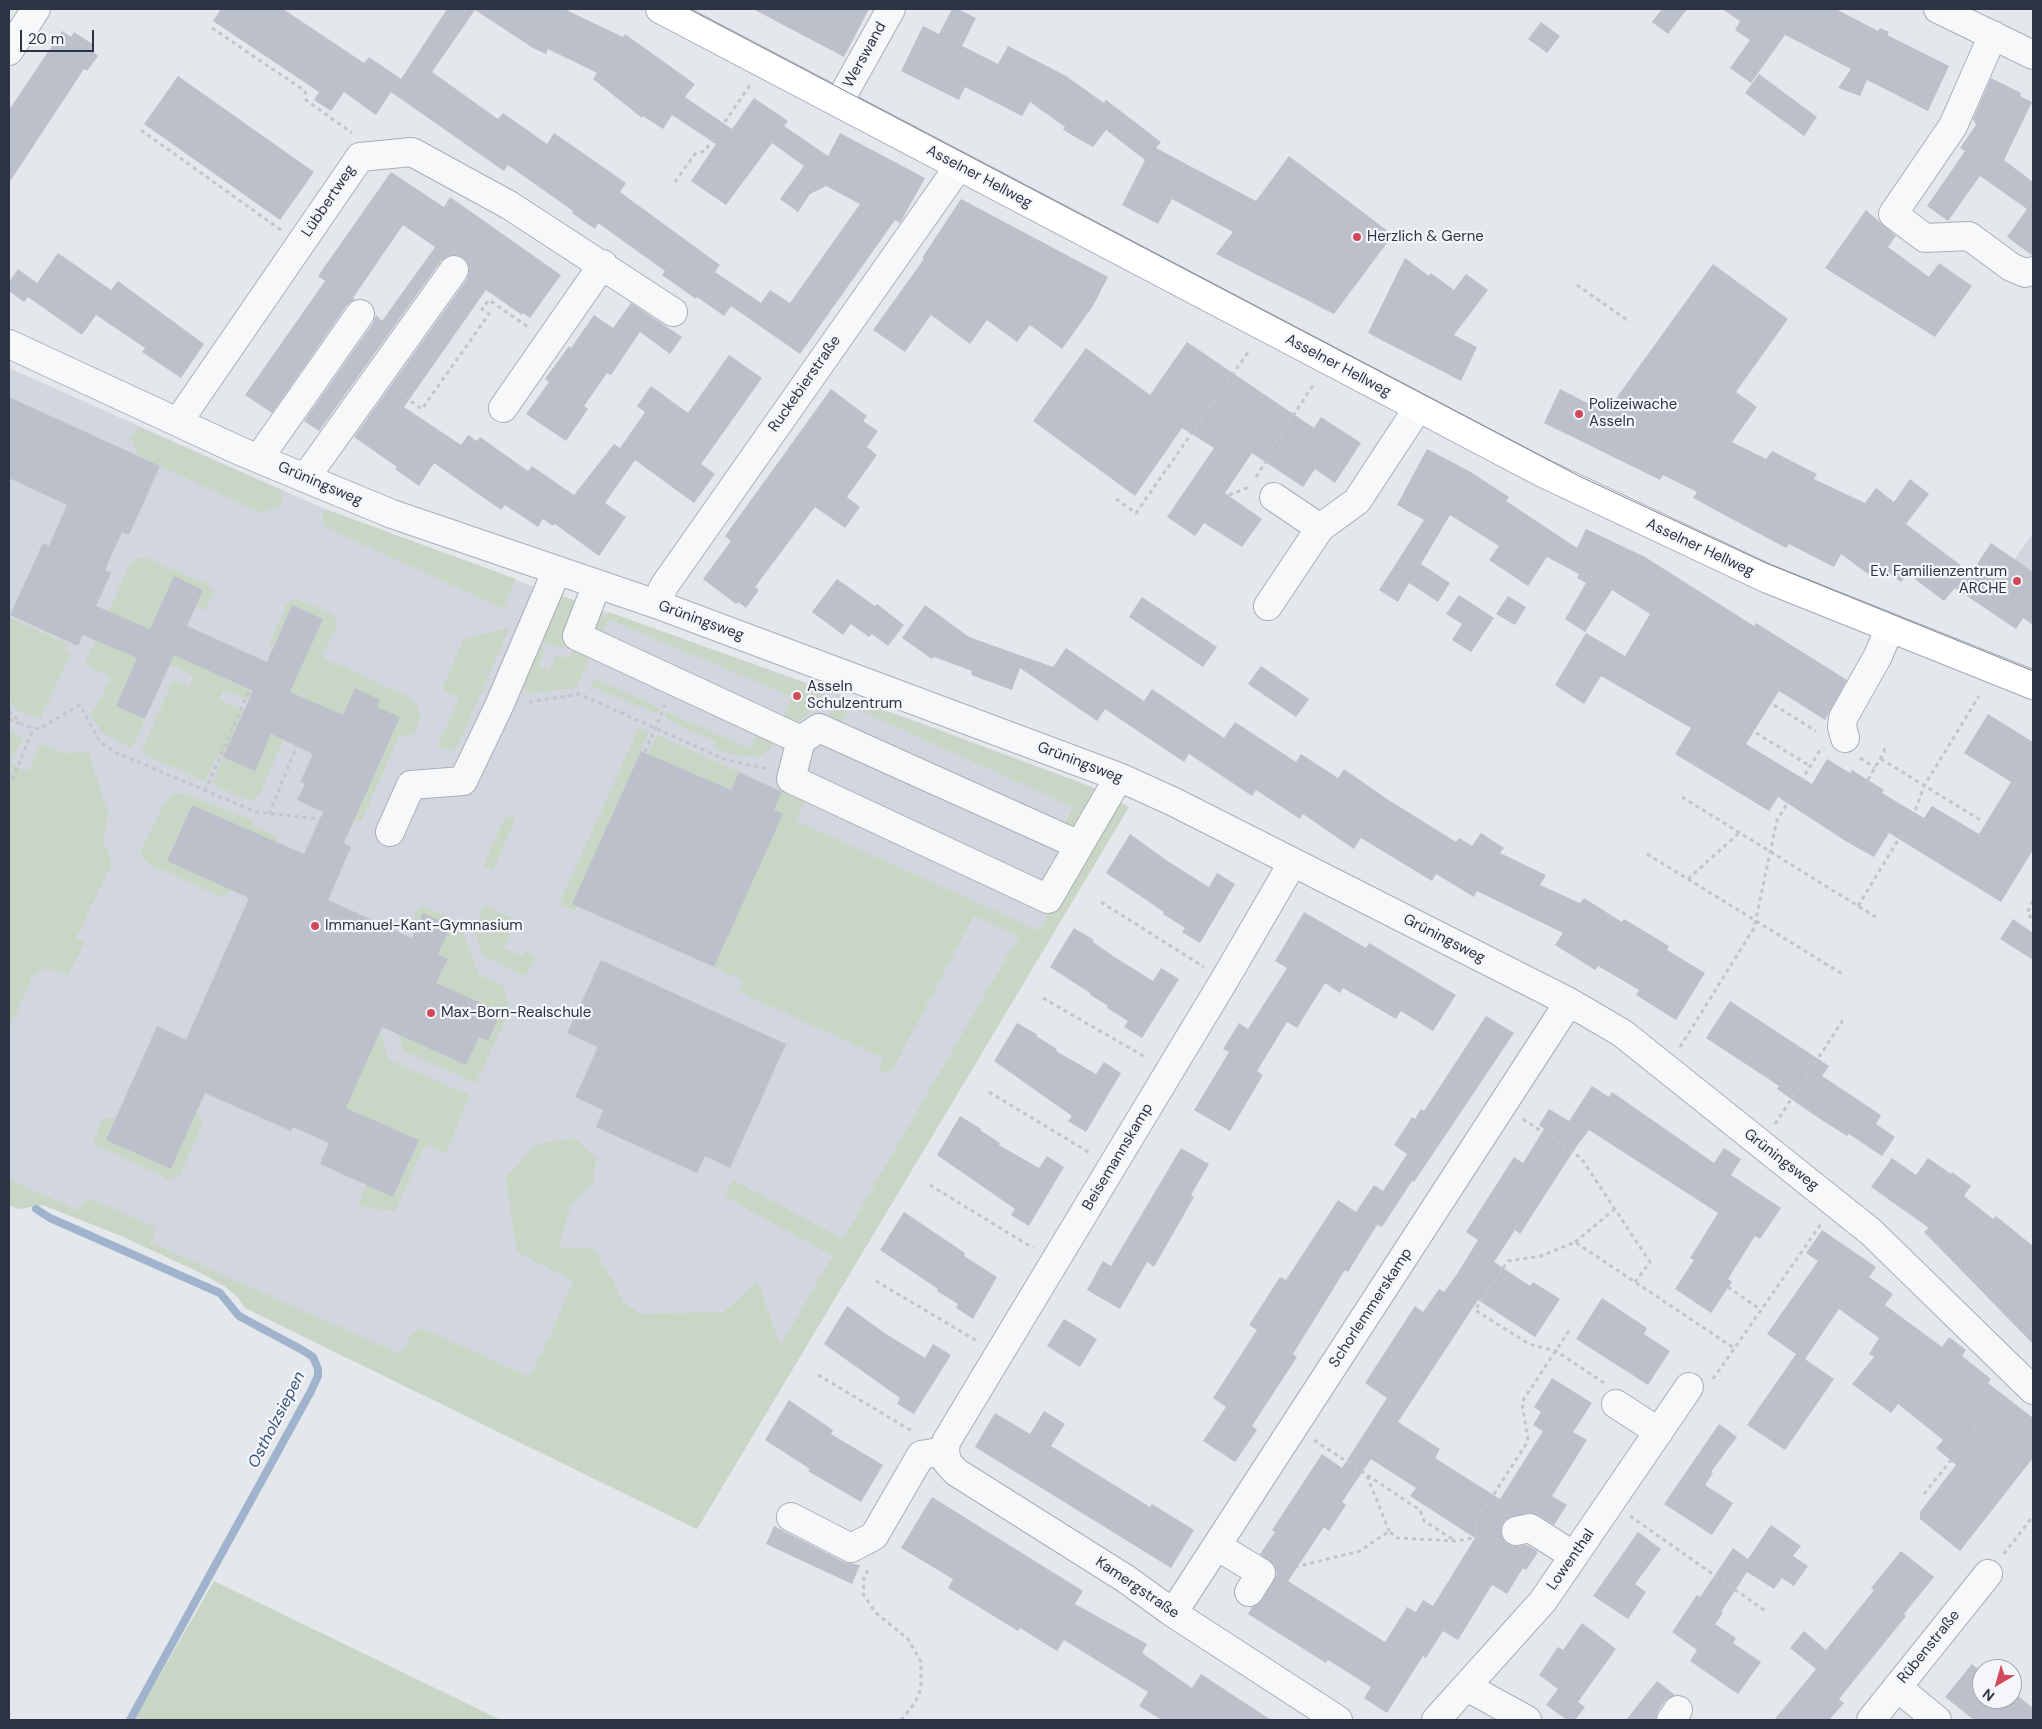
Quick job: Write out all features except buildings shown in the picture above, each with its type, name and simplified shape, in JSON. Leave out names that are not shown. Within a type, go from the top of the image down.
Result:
[{"type":"main road","name":"Asselner Hellweg","points":[[660,9],[1418,408],[1612,507],[1760,575],[1889,629],[2033,685]]},
{"type":"street","points":[[9,51],[36,9]]},
{"type":"street","name":"Werswand","points":[[839,102],[891,9]]},
{"type":"street","points":[[1938,9],[2033,55]]},
{"type":"street","points":[[1993,35],[1953,126],[1893,214],[1926,238],[1969,236],[2011,267],[2025,273],[2033,271]]},
{"type":"street","name":"Lübbertweg","points":[[178,422],[360,157],[412,152],[509,205],[603,264],[673,312]]},
{"type":"street","name":"Ruckebierstraße","points":[[656,604],[664,586],[959,166]]},
{"type":"street","points":[[503,408],[603,264]]},
{"type":"street","points":[[306,478],[454,270]]},
{"type":"street","points":[[259,458],[360,314]]},
{"type":"street","name":"Grüningsweg","points":[[9,344],[259,458],[392,514],[656,604],[1119,777],[1174,802],[1569,1002],[1622,1033],[1871,1232],[2020,1390]]},
{"type":"street","points":[[1268,606],[1320,528],[1357,501],[1418,408]]},
{"type":"street","points":[[1274,497],[1320,528]]},
{"type":"street","points":[[390,832],[411,785],[464,781],[499,706],[557,570]]},
{"type":"street","points":[[597,584],[577,636],[801,740]]},
{"type":"street","points":[[1834,742],[1842,727],[1843,718],[1878,656],[1889,629]]},
{"type":"street","points":[[1079,846],[819,728],[801,740],[791,779],[1048,899],[1079,846],[1119,777]]},
{"type":"street","name":"Beisemannskamp","points":[[944,1451],[946,1442],[1215,996],[1293,862]]},
{"type":"street","name":"Schorlemmerskamp","points":[[1173,1614],[1569,1002]]},
{"type":"street","name":"Lowenthal","points":[[1436,1720],[1543,1601],[1659,1432],[1698,1387]]},
{"type":"street","points":[[1612,1395],[1659,1432]]},
{"type":"street","points":[[791,1517],[851,1548],[874,1536],[922,1455],[944,1451]]},
{"type":"street","name":"Kamergstraße","points":[[944,1451],[946,1462],[956,1472],[1126,1579],[1173,1614],[1338,1720]]},
{"type":"street","points":[[1516,1530],[1530,1528],[1574,1556]]},
{"type":"street","points":[[1217,1546],[1255,1583]]},
{"type":"street","name":"Rübenstraße","points":[[1871,1720],[1988,1574]]},
{"type":"street","points":[[1467,1687],[1527,1720]]},
{"type":"street","points":[[1897,1687],[1937,1720]]},
{"type":"path","points":[[212,28],[305,91],[306,100],[383,154]]},
{"type":"path","points":[[675,182],[694,154],[705,150],[752,83]]},
{"type":"path","points":[[141,130],[300,244]]},
{"type":"path","points":[[1578,285],[1630,322]]},
{"type":"path","points":[[377,377],[422,410],[489,314],[482,309],[489,300],[527,328],[533,320]]},
{"type":"path","points":[[1116,499],[1136,513],[1249,351]]},
{"type":"path","points":[[1229,495],[1249,487],[1273,450],[1273,446],[1314,384]]},
{"type":"path","points":[[1262,438],[1273,446]]},
{"type":"path","points":[[645,752],[676,682]]},
{"type":"path","points":[[205,791],[250,689]]},
{"type":"path","points":[[499,706],[579,694],[724,759],[768,769],[791,779]]},
{"type":"path","points":[[1858,906],[1914,814],[1924,786],[1978,696]]},
{"type":"path","points":[[9,719],[38,729],[80,705],[100,742],[117,753],[256,812],[320,819]]},
{"type":"path","points":[[9,711],[23,725]]},
{"type":"path","points":[[9,787],[34,727]]},
{"type":"path","points":[[1756,734],[1810,766]]},
{"type":"path","points":[[1666,1068],[1754,928],[1777,820],[1810,766],[1834,742]]},
{"type":"path","points":[[269,814],[298,743]]},
{"type":"path","points":[[1868,780],[1881,759],[1885,746]]},
{"type":"path","points":[[1881,759],[1982,821]]},
{"type":"path","points":[[1682,797],[1879,919]]},
{"type":"path","points":[[1688,879],[1739,833]]},
{"type":"path","points":[[1647,854],[1844,975]]},
{"type":"path","points":[[2033,901],[2027,913],[2033,920]]},
{"type":"path","points":[[1101,902],[1207,968]]},
{"type":"path","points":[[1043,998],[1152,1061]]},
{"type":"path","points":[[1761,1145],[1845,1017]]},
{"type":"path","points":[[988,1092],[1095,1156]]},
{"type":"path","points":[[1518,1115],[1581,1158],[1650,1262],[1635,1282]]},
{"type":"path","points":[[930,1186],[1038,1251]]},
{"type":"path","points":[[1612,1395],[1556,1351],[1529,1344],[1475,1310],[1508,1261],[1541,1256],[1575,1242],[1615,1210]]},
{"type":"path","points":[[1698,1387],[1734,1348],[1825,1217]]},
{"type":"path","points":[[1575,1242],[1734,1348]]},
{"type":"path","points":[[876,1281],[982,1344]]},
{"type":"path","points":[[1728,1287],[1761,1310]]},
{"type":"path","points":[[1477,1537],[1476,1522],[1528,1441],[1522,1402],[1570,1329]]},
{"type":"path","points":[[818,1375],[913,1432]]},
{"type":"path","points":[[1924,1494],[2020,1390]]},
{"type":"path","points":[[1311,1438],[1420,1510],[1424,1521],[1455,1540]]},
{"type":"path","points":[[1366,1475],[1389,1531],[1397,1538],[1455,1540],[1516,1530]]},
{"type":"path","points":[[1630,1516],[1767,1612]]},
{"type":"path","points":[[1988,1574],[2033,1516]]},
{"type":"path","points":[[1255,1583],[1274,1572],[1360,1551],[1389,1531]]},
{"type":"path","points":[[872,1563],[864,1577],[863,1594],[876,1613],[908,1639],[921,1662],[921,1688],[914,1703],[901,1720]]},
{"type":"shaded area","points":[[9,368],[325,509],[540,589],[924,724],[1092,787],[1129,807],[697,1529],[245,1308],[238,1297],[224,1286],[199,1272],[119,1235],[43,1205],[18,1209],[9,1205]]},
{"type":"shaded area","name":"Ev. Familienzentrum ARCHE","points":[[2033,533],[2033,625],[2023,618],[2016,629],[1982,606]]},
{"type":"green space","points":[[138,427],[281,490],[281,504],[278,509],[271,508],[261,513],[139,456],[131,439]]},
{"type":"green space","points":[[325,509],[516,579],[503,608],[325,527],[322,520]]},
{"type":"green space","points":[[144,557],[209,585],[213,592],[205,610],[195,607],[203,590],[174,576],[157,613],[157,633],[129,620],[116,649],[137,658],[116,706],[145,719],[132,748],[103,734],[91,715],[112,677],[85,664],[129,566],[135,559]]},
{"type":"green space","points":[[560,595],[579,602],[569,638],[563,650],[539,640]]},
{"type":"green space","points":[[295,598],[334,615],[338,624],[322,657],[411,698],[418,707],[420,718],[414,734],[399,736],[361,822],[354,820],[400,717],[377,707],[380,700],[355,689],[340,721],[311,701],[281,688],[297,677],[323,619],[292,605],[273,647],[269,645],[287,604]]},
{"type":"green space","points":[[609,612],[824,690],[816,708],[797,722],[784,716],[792,697],[611,620],[607,622],[602,634],[598,632],[596,627],[600,614],[606,617]]},
{"type":"green space","points":[[9,617],[68,644],[64,651],[70,654],[40,719],[18,711],[9,701]]},
{"type":"green space","points":[[510,627],[457,747],[451,751],[437,746],[460,698],[442,690],[463,640]]},
{"type":"green space","points":[[536,645],[546,648],[538,666],[549,671],[557,654],[568,659],[574,648],[590,656],[576,688],[529,693],[521,686]]},
{"type":"green space","points":[[174,655],[253,691],[249,700],[223,690],[219,700],[244,710],[224,756],[255,771],[271,735],[283,740],[259,796],[250,801],[212,784],[223,757],[218,754],[205,781],[141,753],[173,680],[189,687],[194,676],[170,664]]},
{"type":"green space","points":[[594,678],[660,708],[657,714],[591,686]]},
{"type":"green space","points":[[839,694],[1092,787],[1099,792],[1080,826],[1073,827],[1065,824],[1073,807],[850,706],[842,722],[829,716]]},
{"type":"green space","points":[[667,712],[750,749],[757,733],[775,740],[768,751],[756,757],[731,754],[715,749],[715,741],[670,721],[665,716]]},
{"type":"green space","points":[[639,728],[649,732],[573,903],[577,906],[575,911],[559,904]]},
{"type":"green space","points":[[9,730],[23,737],[10,763],[28,772],[41,744],[67,754],[75,751],[88,753],[108,814],[103,841],[112,863],[76,938],[85,943],[68,975],[49,968],[33,975],[9,1030]]},
{"type":"green space","points":[[657,735],[739,772],[731,790],[648,754]]},
{"type":"green space","points":[[782,792],[804,802],[796,821],[1040,931],[1117,800],[1129,807],[697,1529],[245,1308],[238,1297],[224,1286],[199,1272],[119,1235],[43,1205],[18,1209],[9,1205],[9,1179],[79,1211],[87,1198],[156,1227],[151,1243],[400,1354],[414,1331],[422,1328],[529,1377],[550,1336],[573,1281],[517,1252],[506,1178],[535,1145],[573,1138],[596,1156],[593,1183],[571,1204],[559,1247],[593,1248],[613,1281],[623,1303],[642,1314],[724,1312],[758,1281],[780,1346],[833,1256],[724,1196],[733,1180],[843,1239],[1019,936],[974,916],[890,1074],[878,1070],[884,1058],[739,992],[744,981],[714,967],[782,814],[774,810]]},
{"type":"green space","points":[[184,793],[254,821],[252,826],[277,836],[275,842],[192,805],[167,860],[233,890],[222,897],[147,863],[140,853],[165,801],[173,796]]},
{"type":"green space","points":[[506,816],[515,820],[493,870],[483,866]]},
{"type":"green space","points":[[424,906],[459,922],[479,975],[503,986],[510,1010],[476,1083],[403,1051],[398,1034],[466,1065],[479,1037],[488,1041],[436,983],[448,959],[438,954],[451,926],[415,932],[409,928],[417,910]]},
{"type":"green space","points":[[485,906],[517,920],[503,948],[523,956],[526,951],[536,956],[526,976],[484,957],[473,929]]},
{"type":"green space","points":[[380,1032],[389,1060],[469,1095],[446,1153],[425,1144],[395,1211],[358,1206],[366,1185],[394,1197],[419,1140],[346,1108]]},
{"type":"green space","points":[[197,1112],[203,1122],[180,1175],[166,1181],[164,1176],[93,1144],[103,1117],[115,1119],[171,1169]]},
{"type":"green space","points":[[214,1581],[501,1720],[134,1720]]},
{"type":"waterway","name":"Ostholzsiepen","points":[[36,1209],[50,1218],[220,1293],[239,1316],[313,1357],[318,1369],[318,1376],[310,1393],[130,1720]]},
{"type":"tram line","points":[[689,9],[1579,476],[1766,563],[2033,671]]},
{"type":"place","name":"Herzlich & Gerne","points":[[1357,237]]},
{"type":"place","name":"Polizeiwache Asseln","points":[[1579,414]]},
{"type":"place","name":"Ev. Familienzentrum ARCHE","points":[[2017,581]]},
{"type":"place","name":"Asseln Schulzentrum","points":[[797,696]]},
{"type":"place","name":"Immanuel-Kant-Gymnasium","points":[[315,926]]},
{"type":"place","name":"Max-Born-Realschule","points":[[431,1013]]}]
